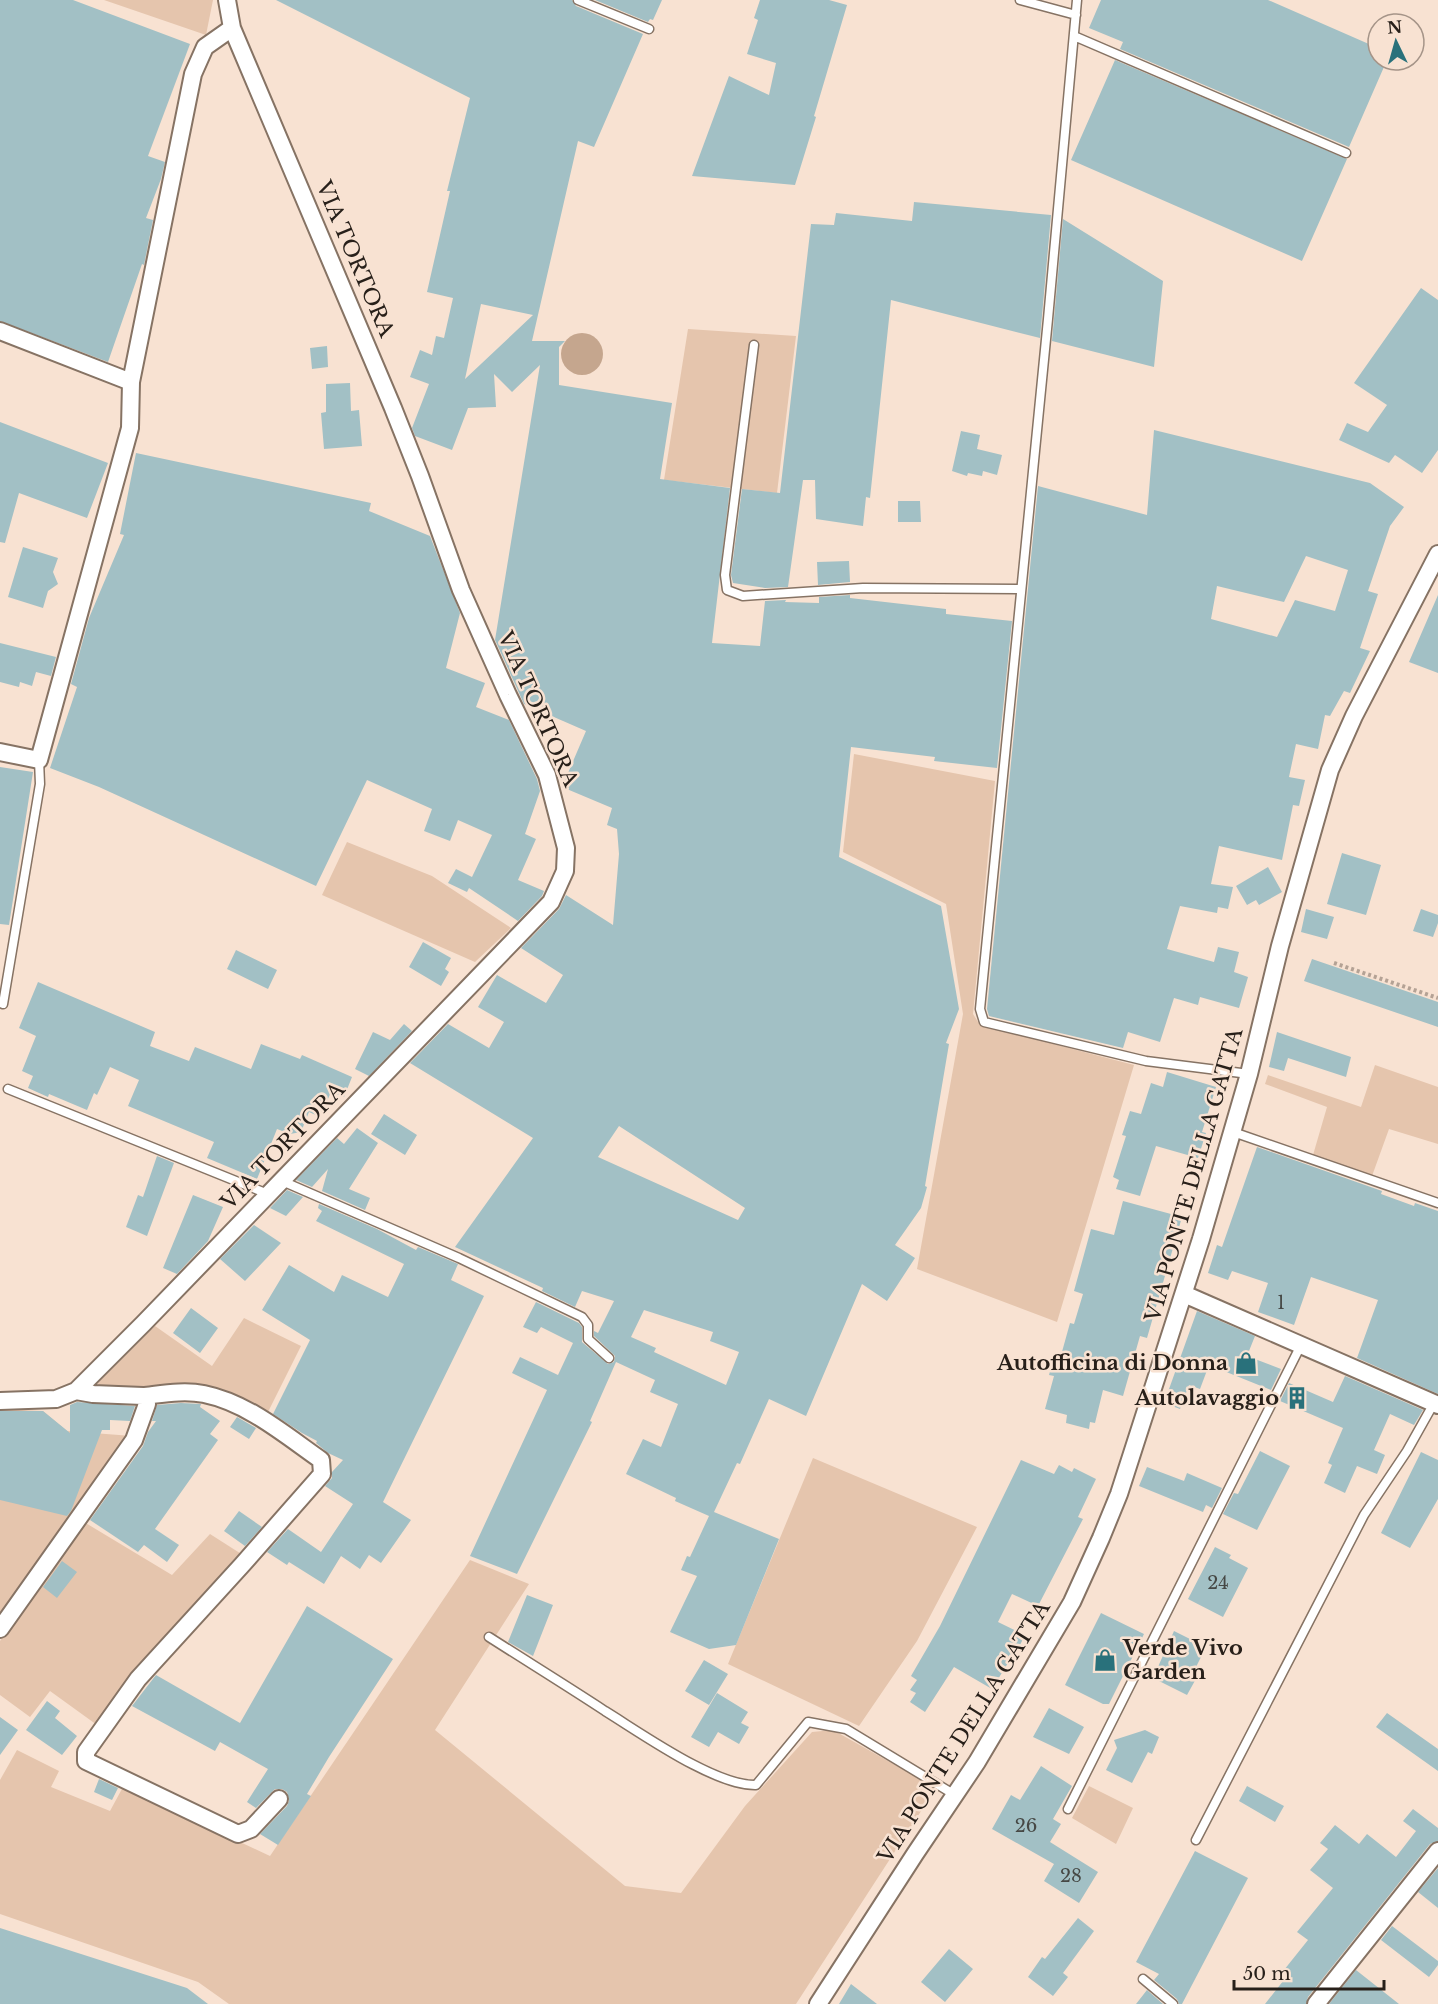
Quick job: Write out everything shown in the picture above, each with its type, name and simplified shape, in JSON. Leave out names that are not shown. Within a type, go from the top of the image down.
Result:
[{"type":"street","name":"VIA TORTORA","points":[[0,1401],[56,1399],[76,1390],[143,1324],[550,902],[565,871],[566,848],[547,775],[507,695],[461,591],[393,408],[232,28],[227,0]]},
{"type":"street","points":[[0,752],[39,760],[130,428],[131,382],[193,74],[205,47],[232,28]]},
{"type":"street","points":[[0,331],[131,382]]},
{"type":"street","name":"VIA PONTE DELLA GATTA","points":[[818,2004],[977,1762],[1072,1602],[1119,1494],[1184,1294],[1233,1132],[1280,946],[1330,770],[1354,716],[1438,554]]},
{"type":"street","points":[[1184,1294],[1436,1404]]},
{"type":"street","points":[[76,1390],[93,1394],[143,1396],[175,1393],[202,1394],[228,1402],[259,1417],[321,1460],[322,1474],[138,1679],[86,1752],[86,1761],[238,1834],[251,1829],[279,1800]]},
{"type":"street","points":[[0,1629],[134,1440],[147,1404],[143,1396]]},
{"type":"street","points":[[1316,2004],[1438,1851]]},
{"type":"lane","points":[[578,0],[649,29]]},
{"type":"lane","points":[[1020,0],[1076,15]]},
{"type":"lane","points":[[1077,0],[980,1009],[984,1022],[1146,1061],[1249,1074]]},
{"type":"lane","points":[[1074,36],[1346,153]]},
{"type":"lane","points":[[754,345],[725,575],[727,590],[743,596],[863,588],[1020,589]]},
{"type":"lane","points":[[3,1004],[40,783],[39,760]]},
{"type":"lane","points":[[8,1089],[267,1194]]},
{"type":"lane","points":[[1233,1132],[1438,1203]]},
{"type":"lane","points":[[281,1181],[459,1258],[582,1317],[588,1325],[588,1339],[609,1358]]},
{"type":"lane","points":[[1068,1809],[1301,1345]]},
{"type":"lane","points":[[1196,1840],[1364,1515],[1436,1404]]},
{"type":"lane","points":[[489,1637],[680,1758],[716,1775],[746,1785],[756,1785],[808,1722],[846,1729],[955,1795]]},
{"type":"lane","points":[[1143,1979],[1173,2004]]},
{"type":"path","points":[[1334,963],[1438,998]]},
{"type":"shaded area","points":[[104,0],[213,0],[206,35]]},
{"type":"shaded area","points":[[688,329],[796,336],[777,493],[664,480]]},
{"type":"shaded area","points":[[582,333],[597,339],[603,354],[597,369],[582,375],[567,369],[561,354],[567,339]]},
{"type":"shaded area","points":[[854,754],[995,781],[973,1014],[980,1025],[1134,1065],[1057,1322],[917,1269],[963,1014],[946,904],[843,852]]},
{"type":"shaded area","points":[[347,842],[432,876],[511,928],[475,962],[322,895]]},
{"type":"shaded area","points":[[1375,1065],[1438,1087],[1438,1144],[1389,1129],[1372,1176],[1313,1155],[1327,1107],[1265,1084],[1268,1075],[1361,1107]]},
{"type":"shaded area","points":[[244,1318],[301,1346],[266,1416],[229,1398],[92,1389],[155,1326],[212,1366]]},
{"type":"shaded area","points":[[0,1409],[43,1411],[67,1431],[132,1436],[0,1620]]},
{"type":"shaded area","points":[[813,1458],[977,1527],[917,1641],[859,1726],[728,1664]]},
{"type":"shaded area","points":[[84,1522],[172,1575],[210,1534],[246,1557],[97,1725],[50,1691],[30,1717],[0,1695],[0,1641]]},
{"type":"shaded area","points":[[470,1560],[529,1584],[435,1730],[625,1886],[681,1893],[745,1806],[812,1732],[833,1730],[936,1788],[796,2004],[229,2004],[198,1982],[0,1914],[0,1780],[17,1750],[59,1771],[51,1787],[110,1811],[123,1787],[270,1856]]},
{"type":"shaded area","points":[[1089,1786],[1133,1808],[1116,1844],[1072,1818]]},
{"type":"building","points":[[0,0],[73,0],[190,44],[148,156],[165,162],[146,218],[153,220],[144,265],[142,264],[108,362],[0,321]]},
{"type":"building","points":[[276,0],[572,0],[576,6],[643,34],[594,147],[578,141],[532,341],[565,341],[559,347],[559,385],[672,403],[660,479],[730,488],[712,643],[760,646],[765,601],[819,603],[819,597],[850,595],[850,598],[946,609],[946,614],[1012,621],[997,768],[934,761],[935,757],[851,747],[839,857],[941,906],[959,1009],[946,1043],[949,1044],[925,1186],[927,1187],[921,1208],[895,1245],[915,1258],[887,1301],[862,1284],[806,1416],[769,1399],[740,1464],[737,1463],[714,1512],[779,1539],[736,1645],[709,1649],[670,1632],[697,1576],[681,1570],[687,1556],[690,1557],[709,1516],[675,1501],[676,1498],[626,1474],[643,1439],[661,1447],[678,1404],[650,1392],[655,1380],[616,1362],[590,1421],[592,1422],[517,1574],[470,1556],[547,1390],[512,1373],[520,1357],[558,1375],[573,1343],[541,1327],[537,1333],[523,1327],[536,1302],[579,1323],[582,1327],[582,1342],[608,1364],[614,1362],[615,1356],[594,1336],[594,1331],[598,1333],[614,1301],[582,1291],[575,1307],[542,1291],[543,1288],[455,1247],[533,1138],[410,1063],[448,1024],[489,1048],[504,1022],[478,1007],[497,975],[546,1003],[563,975],[521,948],[559,909],[566,895],[613,925],[619,854],[617,829],[607,825],[612,808],[562,787],[586,731],[524,704],[495,640],[540,365],[512,392],[494,374],[496,407],[468,408],[452,450],[415,436],[412,428],[429,384],[410,377],[420,350],[432,355],[436,336],[444,338],[453,298],[427,292],[450,191],[447,191],[470,98]],"holes":[[[481,304],[533,315],[465,379]],[[619,1126],[745,1208],[738,1220],[598,1157]],[[644,1310],[713,1332],[710,1341],[739,1352],[726,1385],[654,1352],[656,1348],[631,1337]]]},
{"type":"building","points":[[595,0],[662,0],[653,20],[650,19],[648,22]]},
{"type":"building","points":[[760,0],[829,0],[847,5],[795,185],[692,176],[729,76],[769,95],[776,63],[747,54],[758,20],[754,18]]},
{"type":"building","points":[[1101,0],[1268,0],[1366,43],[1366,72],[1382,72],[1349,147],[1120,49],[1123,42],[1089,28]]},
{"type":"building","points":[[1115,60],[1347,159],[1302,261],[1071,160]]},
{"type":"building","points":[[914,202],[1051,215],[1040,338],[891,300],[870,498],[866,497],[863,526],[816,519],[815,480],[803,480],[788,587],[765,588],[733,583],[731,575],[742,489],[780,493],[811,224],[834,225],[836,213],[912,221]]},
{"type":"building","points":[[1063,219],[1163,281],[1154,367],[1052,341]]},
{"type":"building","points":[[1421,288],[1438,300],[1438,450],[1422,473],[1395,455],[1389,463],[1339,440],[1347,423],[1368,432],[1387,405],[1354,383]]},
{"type":"building","points":[[327,346],[328,367],[312,369],[310,348]]},
{"type":"building","points":[[350,383],[351,411],[359,410],[362,446],[324,449],[321,413],[326,412],[326,384]]},
{"type":"building","points":[[0,422],[108,463],[87,518],[19,493],[5,543],[0,542]]},
{"type":"building","points":[[1154,430],[1370,483],[1404,507],[1390,526],[1368,591],[1378,594],[1360,648],[1370,651],[1350,693],[1344,691],[1330,716],[1325,715],[1318,749],[1296,744],[1289,777],[1305,780],[1299,806],[1293,805],[1282,860],[1219,846],[1211,884],[1233,887],[1228,909],[1218,907],[1217,913],[1180,906],[1167,949],[1214,962],[1218,947],[1239,952],[1234,972],[1248,977],[1239,1008],[1200,997],[1198,1005],[1174,998],[1160,1042],[1128,1032],[1123,1048],[989,1016],[987,1009],[1038,486],[1147,515]],"holes":[[[1306,556],[1348,570],[1335,611],[1295,600],[1277,637],[1211,619],[1217,586],[1284,602]]]},
{"type":"building","points":[[961,431],[980,435],[977,449],[1002,455],[997,475],[983,471],[982,476],[968,473],[967,476],[952,471]]},
{"type":"building","points":[[136,453],[371,503],[369,511],[430,536],[460,613],[446,668],[485,683],[476,707],[509,720],[537,779],[540,791],[525,834],[536,839],[518,880],[544,891],[518,921],[469,888],[467,892],[448,883],[456,869],[472,877],[492,835],[458,820],[450,841],[424,831],[432,809],[367,780],[316,886],[99,787],[50,768],[77,687],[71,684],[89,618],[124,535],[120,534]]},
{"type":"building","points":[[898,501],[920,501],[921,522],[898,522]]},
{"type":"building","points":[[23,547],[58,558],[53,572],[58,584],[48,591],[43,608],[8,597]]},
{"type":"building","points":[[849,561],[850,582],[818,585],[817,562]]},
{"type":"building","points":[[1438,595],[1438,673],[1409,662]]},
{"type":"building","points":[[0,643],[56,657],[51,676],[36,672],[32,686],[20,682],[19,687],[0,682]]},
{"type":"building","points":[[0,767],[33,772],[9,925],[0,924]]},
{"type":"building","points":[[1342,853],[1381,865],[1366,915],[1327,904]]},
{"type":"building","points":[[1268,867],[1282,892],[1259,905],[1256,900],[1247,905],[1236,886]]},
{"type":"building","points":[[1306,909],[1334,917],[1327,939],[1301,932]]},
{"type":"building","points":[[1421,909],[1438,915],[1433,937],[1413,931]]},
{"type":"building","points":[[423,942],[451,958],[445,969],[449,972],[441,986],[409,967]]},
{"type":"building","points":[[236,950],[277,970],[268,989],[227,969]]},
{"type":"building","points":[[1312,959],[1438,1002],[1438,1027],[1304,981]]},
{"type":"building","points":[[38,982],[155,1032],[150,1046],[189,1061],[195,1047],[251,1069],[261,1044],[300,1059],[302,1055],[352,1077],[344,1097],[331,1092],[320,1117],[309,1112],[301,1132],[290,1134],[277,1129],[257,1179],[207,1158],[214,1142],[128,1106],[139,1080],[110,1067],[97,1095],[94,1093],[87,1110],[28,1088],[33,1076],[22,1071],[36,1036],[19,1028]]},
{"type":"building","points":[[404,1024],[412,1031],[369,1076],[355,1069],[373,1032],[390,1040]]},
{"type":"building","points":[[1277,1032],[1351,1057],[1346,1077],[1288,1058],[1284,1071],[1269,1067]]},
{"type":"building","points":[[1167,1072],[1216,1087],[1202,1132],[1206,1133],[1198,1158],[1156,1146],[1140,1196],[1116,1189],[1119,1180],[1113,1177],[1126,1136],[1122,1135],[1130,1111],[1141,1114],[1151,1083],[1163,1087]]},
{"type":"building","points":[[384,1114],[417,1135],[405,1155],[371,1134]]},
{"type":"building","points":[[357,1128],[378,1143],[349,1189],[370,1198],[365,1210],[322,1191],[328,1169],[312,1187],[296,1180],[337,1138],[344,1144]]},
{"type":"building","points":[[1257,1147],[1382,1191],[1381,1194],[1414,1206],[1415,1203],[1438,1211],[1438,1394],[1357,1358],[1378,1300],[1311,1277],[1294,1325],[1258,1312],[1268,1283],[1232,1271],[1228,1280],[1208,1273],[1217,1245],[1222,1247]]},
{"type":"building","points":[[157,1156],[174,1163],[147,1236],[126,1227],[138,1195],[143,1197]]},
{"type":"building","points":[[287,1190],[303,1197],[286,1216],[270,1208]]},
{"type":"building","points":[[193,1195],[223,1207],[208,1241],[177,1274],[163,1268]]},
{"type":"building","points":[[1123,1201],[1182,1217],[1147,1338],[1140,1336],[1123,1396],[1103,1390],[1095,1423],[1090,1422],[1089,1429],[1066,1423],[1067,1415],[1045,1409],[1054,1376],[1049,1375],[1054,1357],[1060,1359],[1070,1323],[1074,1324],[1083,1294],[1074,1291],[1091,1229],[1114,1235]]},
{"type":"building","points":[[319,1204],[377,1229],[416,1250],[418,1247],[458,1264],[451,1280],[484,1296],[383,1502],[411,1520],[381,1563],[369,1555],[360,1569],[341,1556],[324,1584],[289,1562],[287,1565],[267,1552],[288,1529],[321,1552],[353,1504],[325,1486],[332,1478],[332,1472],[343,1460],[328,1453],[316,1443],[317,1441],[273,1414],[310,1340],[262,1310],[289,1265],[334,1292],[342,1275],[388,1297],[404,1264],[316,1221],[322,1211],[318,1208]]},
{"type":"building","points":[[254,1225],[281,1243],[245,1281],[220,1259]]},
{"type":"building","points":[[191,1308],[218,1328],[200,1353],[173,1333]]},
{"type":"building","points":[[1197,1311],[1255,1336],[1247,1356],[1281,1369],[1271,1390],[1209,1365],[1200,1389],[1189,1385],[1180,1409],[1164,1403]]},
{"type":"building","points":[[1345,1376],[1423,1410],[1414,1425],[1390,1414],[1374,1450],[1385,1455],[1377,1474],[1357,1466],[1345,1493],[1324,1483],[1332,1465],[1328,1463],[1343,1428],[1280,1401],[1289,1383],[1333,1402]]},
{"type":"building","points":[[77,1402],[135,1406],[130,1421],[110,1420],[110,1430],[102,1430],[71,1511],[67,1516],[0,1500],[0,1411],[43,1411],[70,1433],[70,1405]]},
{"type":"building","points":[[201,1404],[200,1407],[220,1421],[210,1434],[218,1440],[155,1529],[179,1545],[167,1562],[144,1545],[138,1552],[90,1520],[143,1446],[148,1432],[156,1421],[152,1421],[157,1405]]},
{"type":"building","points":[[237,1417],[256,1428],[249,1439],[230,1427]]},
{"type":"building","points":[[1260,1451],[1290,1466],[1257,1530],[1223,1514],[1234,1493],[1238,1494]]},
{"type":"building","points":[[1421,1452],[1438,1460],[1438,1499],[1410,1548],[1381,1533]]},
{"type":"building","points":[[1021,1460],[1054,1474],[1059,1465],[1072,1472],[1074,1468],[1096,1479],[1078,1517],[1083,1519],[1038,1606],[1012,1594],[998,1622],[1025,1635],[1013,1659],[1011,1658],[992,1689],[954,1667],[925,1712],[910,1702],[916,1693],[910,1690],[917,1680],[911,1676],[940,1626]]},
{"type":"building","points":[[1147,1467],[1184,1481],[1187,1473],[1222,1488],[1212,1508],[1206,1505],[1203,1512],[1139,1486]]},
{"type":"building","points":[[239,1511],[262,1527],[245,1546],[224,1531]]},
{"type":"building","points":[[1215,1547],[1231,1555],[1229,1558],[1248,1568],[1223,1617],[1188,1599]]},
{"type":"building","points":[[62,1561],[77,1572],[57,1598],[43,1587]]},
{"type":"building","points":[[527,1595],[553,1605],[533,1656],[508,1642]]},
{"type":"building","points":[[307,1606],[393,1659],[329,1757],[307,1794],[311,1796],[278,1845],[260,1834],[287,1806],[289,1801],[287,1792],[275,1789],[256,1808],[247,1802],[268,1769],[220,1742],[215,1751],[132,1706],[156,1675],[240,1723]]},
{"type":"building","name":"Verde Vivo Garden","points":[[1101,1613],[1144,1634],[1109,1704],[1103,1704],[1065,1685]]},
{"type":"building","points":[[1174,1631],[1206,1647],[1192,1675],[1197,1677],[1187,1695],[1153,1678]]},
{"type":"building","points":[[704,1660],[728,1674],[709,1705],[685,1691]]},
{"type":"building","points":[[717,1693],[748,1712],[741,1723],[749,1727],[739,1744],[718,1732],[709,1747],[691,1737]]},
{"type":"building","points":[[47,1701],[60,1711],[55,1718],[77,1736],[62,1755],[26,1730]]},
{"type":"building","points":[[1049,1708],[1084,1727],[1069,1754],[1033,1737]]},
{"type":"building","points":[[1387,1713],[1438,1749],[1438,1771],[1376,1727]]},
{"type":"building","points":[[0,1717],[18,1730],[0,1755]]},
{"type":"building","points":[[1145,1730],[1159,1737],[1152,1754],[1148,1752],[1132,1783],[1106,1770],[1117,1748],[1114,1740]]},
{"type":"building","points":[[1041,1766],[1072,1786],[1053,1819],[1061,1824],[1050,1842],[1098,1872],[1079,1903],[1044,1881],[1054,1864],[992,1829],[1011,1795],[1020,1800]]},
{"type":"building","points":[[99,1779],[118,1788],[112,1800],[94,1792]]},
{"type":"building","points":[[1247,1786],[1284,1806],[1275,1822],[1239,1801]]},
{"type":"building","points":[[1413,1809],[1438,1828],[1438,1841],[1430,1844],[1308,1997],[1306,2004],[1265,2004],[1287,1976],[1284,1970],[1308,1940],[1297,1932],[1333,1888],[1310,1870],[1328,1849],[1320,1843],[1335,1825],[1359,1844],[1367,1834],[1396,1857],[1416,1831],[1403,1821]]},
{"type":"building","points":[[1195,1851],[1248,1878],[1182,2004],[1179,2004],[1177,1999],[1154,1980],[1159,1974],[1136,1962]]},
{"type":"building","points":[[1438,1868],[1438,1908],[1418,1892]]},
{"type":"building","points":[[1078,1918],[1094,1931],[1063,1973],[1068,1977],[1053,1996],[1028,1977],[1042,1957],[1045,1959]]},
{"type":"building","points":[[1392,1926],[1438,1961],[1438,1965],[1429,1977],[1381,1940]]},
{"type":"building","points":[[0,1928],[187,1988],[208,2004],[0,2004]]},
{"type":"building","points":[[949,1949],[973,1969],[945,2002],[921,1982]]},
{"type":"building","points":[[1356,1970],[1399,2004],[1329,2004]]},
{"type":"building","points":[[851,1984],[877,2004],[839,2004]]},
{"type":"building","points":[[1147,1990],[1163,2004],[1136,2004]]},
{"type":"place","name":"Autofficina di Donna","points":[[1246,1363]]},
{"type":"place","name":"Autolavaggio","points":[[1297,1398]]},
{"type":"place","name":"Verde Vivo Garden","points":[[1105,1660]]}]
